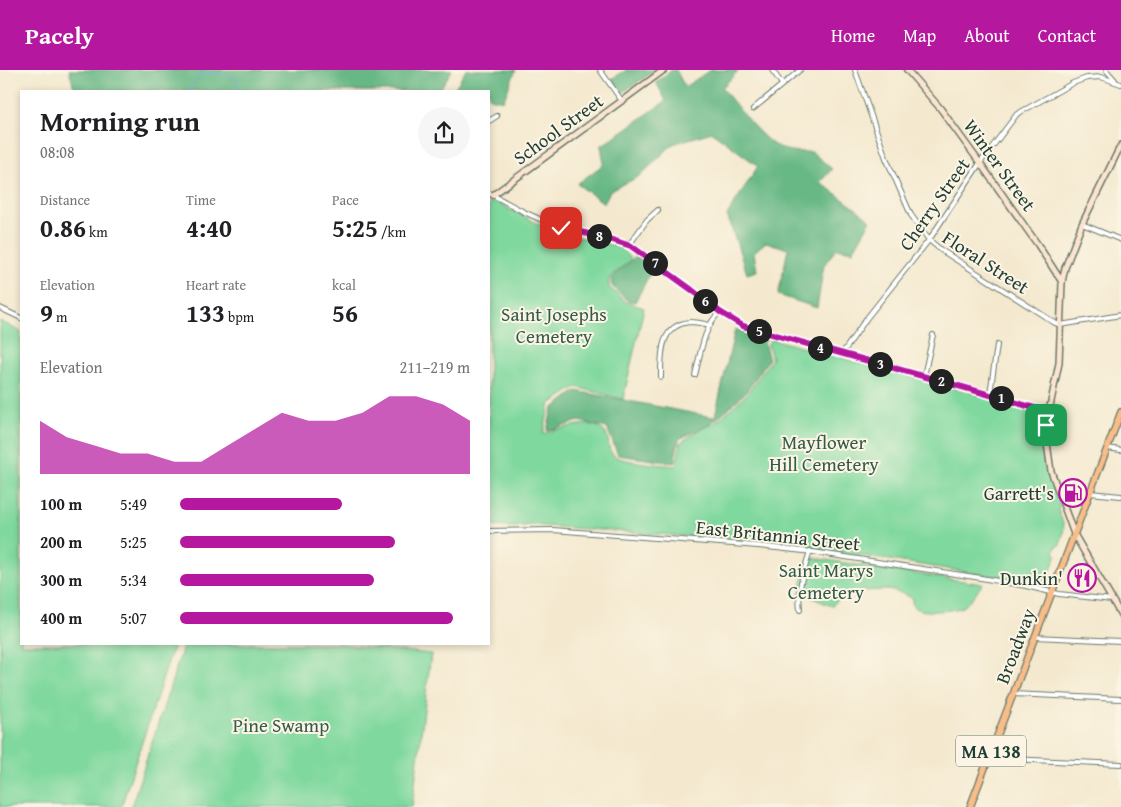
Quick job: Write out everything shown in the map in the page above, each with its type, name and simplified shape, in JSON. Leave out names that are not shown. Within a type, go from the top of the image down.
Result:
[{"type":"main road","name":"Broadway","points":[[970,807],[1121,412]]},
{"type":"street","points":[[600,70],[622,101]]},
{"type":"street","name":"School Street","points":[[491,194],[664,70]]},
{"type":"street","points":[[772,70],[782,84]]},
{"type":"street","points":[[753,109],[800,70]]},
{"type":"street","name":"Floral Street","points":[[855,70],[886,158],[914,220],[928,240],[1060,325]]},
{"type":"street","name":"Winter Street","points":[[907,70],[940,108],[1038,245],[1062,282]]},
{"type":"street","points":[[1106,70],[1119,83]]},
{"type":"street","name":"Cherry Street","points":[[842,354],[866,319],[928,240],[1013,118],[1020,112],[1089,77],[1097,77],[1119,83]]},
{"type":"street","points":[[490,120],[497,116]]},
{"type":"street","points":[[1120,148],[1082,224],[1062,282],[1059,363],[1048,412],[1046,436],[1051,468],[1074,534],[1121,615]]},
{"type":"street","points":[[491,194],[555,226],[629,245],[720,312],[749,328],[990,394],[1048,412]]},
{"type":"street","points":[[629,245],[647,220],[658,210]]},
{"type":"street","points":[[1082,224],[1121,240]]},
{"type":"street","points":[[0,308],[20,318]]},
{"type":"street","points":[[695,375],[710,325],[720,312]]},
{"type":"street","points":[[1060,325],[1121,315]]},
{"type":"street","points":[[661,377],[662,350],[664,341],[669,333],[685,323],[694,322],[710,325]]},
{"type":"street","points":[[924,376],[933,335]]},
{"type":"street","points":[[990,394],[997,345]]},
{"type":"street","points":[[1107,448],[1121,450]]},
{"type":"street","points":[[1090,493],[1121,496]]},
{"type":"street","name":"East Britannia Street","points":[[490,531],[553,530],[810,551],[990,580],[1059,594],[1120,601]]},
{"type":"street","points":[[800,610],[799,586],[810,551]]},
{"type":"street","points":[[1034,637],[1121,641]]},
{"type":"street","points":[[1013,694],[1121,699]]},
{"type":"street","points":[[989,758],[1121,764]]},
{"type":"green space","points":[[69,70],[452,70],[440,90],[75,90]]},
{"type":"green space","points":[[466,70],[516,70],[503,101],[490,98],[490,90],[454,90]]},
{"type":"green space","points":[[626,70],[656,70],[622,93],[612,79]]},
{"type":"green space","points":[[672,70],[676,70],[685,87],[710,70],[737,70],[722,88],[749,121],[765,138],[780,148],[812,152],[832,169],[820,182],[871,220],[853,251],[837,248],[824,265],[817,308],[778,295],[788,249],[766,242],[754,252],[757,271],[747,274],[727,215],[758,166],[712,132],[673,144],[640,176],[610,191],[604,203],[577,184],[604,164],[601,146],[666,101],[656,82]]},
{"type":"green space","name":"Mayflower Hill Cemetery","points":[[490,202],[496,202],[550,230],[619,247],[631,259],[609,278],[609,287],[626,302],[644,308],[623,399],[576,387],[550,404],[543,434],[577,425],[595,426],[602,429],[607,436],[612,454],[619,458],[635,462],[676,466],[681,442],[701,429],[714,424],[747,394],[772,359],[768,344],[771,339],[1035,410],[1039,413],[1040,420],[1034,429],[1042,433],[1044,463],[1060,507],[1058,510],[1064,528],[1059,546],[1056,547],[1054,552],[1056,557],[1046,582],[1043,584],[781,543],[531,525],[515,527],[490,526]]},
{"type":"green space","points":[[636,256],[653,268],[635,302],[628,301],[612,286],[611,278]]},
{"type":"green space","points":[[0,321],[20,331],[20,645],[174,645],[121,807],[0,807]]},
{"type":"green space","points":[[735,329],[767,339],[764,343],[769,359],[746,392],[712,423],[679,439],[674,463],[618,455],[607,428],[579,421],[547,431],[552,409],[576,391],[715,416]]},
{"type":"green space","name":"Saint Marys Cemetery","points":[[813,558],[983,584],[964,606],[948,610],[927,611],[917,609],[913,606],[912,598],[889,590],[856,591],[838,600],[832,606],[800,593],[802,581]]},
{"type":"green space","name":"Pine Swamp","points":[[184,645],[348,645],[431,654],[412,807],[131,807]]},
{"type":"waterway","points":[[190,90],[199,75],[213,73],[213,70]]},
{"type":"waterway","points":[[213,73],[236,78],[239,90]]},
{"type":"place","name":"Garrett's","points":[[1073,493]]},
{"type":"place","name":"Dunkin'","points":[[1082,578]]},
{"type":"route","points":[[561,228],[603,237],[631,246],[720,312],[743,326],[1048,412],[1046,425]]},
{"type":"park label","name":"Saint Josephs Cemetery","points":[[554,325]]}]
